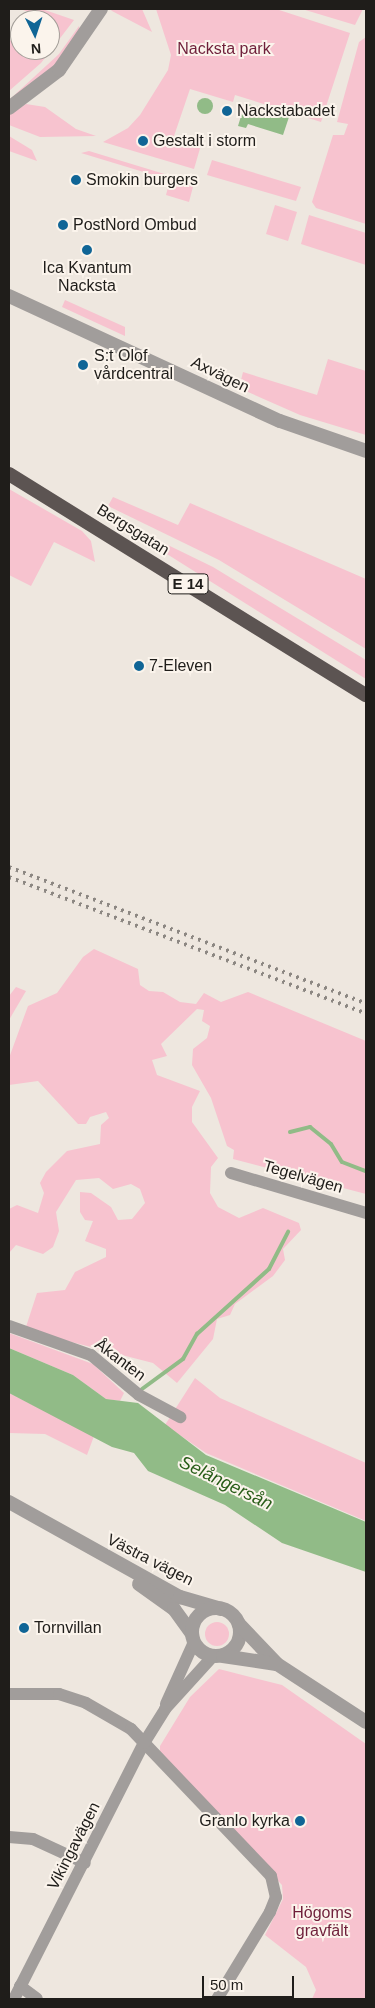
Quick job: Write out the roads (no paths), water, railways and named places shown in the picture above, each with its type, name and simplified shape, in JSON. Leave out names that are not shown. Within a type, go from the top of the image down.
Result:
[{"type":"highway","name":"Bergsgatan","points":[[9,474],[366,695]]},
{"type":"street","points":[[9,108],[60,70],[101,9]]},
{"type":"street","name":"Axvägen","points":[[9,296],[262,414],[366,451]]},
{"type":"street","name":"Tegelvägen","points":[[230,1173],[366,1213]]},
{"type":"street","name":"Åkanten","points":[[9,1326],[91,1355],[139,1395],[180,1417]]},
{"type":"street","name":"Västra vägen","points":[[9,1502],[93,1551],[180,1597],[221,1609]]},
{"type":"street","name":"Västra vägen","points":[[93,1551],[174,1609],[193,1638]]},
{"type":"street","points":[[277,1664],[218,1656],[193,1638],[198,1616],[221,1609],[239,1624],[277,1664],[366,1722]]},
{"type":"street","points":[[218,1656],[239,1640],[239,1624]]},
{"type":"street","name":"Vikingavägen","points":[[14,1999],[85,1863],[144,1743],[165,1709],[193,1638]]},
{"type":"street","name":"Vikingavägen","points":[[165,1709],[218,1656]]},
{"type":"street","points":[[9,1694],[59,1694],[86,1703],[131,1729],[271,1876],[276,1897],[261,1932],[216,1999]]},
{"type":"street","points":[[9,1837],[33,1839],[85,1863]]},
{"type":"street","points":[[20,1986],[36,1999]]},
{"type":"water","points":[[202,98],[208,98],[213,103],[211,112],[202,114],[197,109],[197,103]]},
{"type":"water","points":[[245,103],[289,117],[283,135],[248,124],[246,128],[238,126]]},
{"type":"water","name":"Selångersån","points":[[9,1348],[73,1375],[106,1399],[138,1403],[206,1455],[366,1522],[366,1572],[282,1543],[225,1505],[148,1471],[134,1453],[112,1447],[9,1393]]},
{"type":"waterway","points":[[290,1132],[310,1127],[331,1144],[342,1162],[366,1171]]},
{"type":"waterway","points":[[142,1389],[183,1359],[197,1334],[269,1269],[288,1232]]},
{"type":"railway","points":[[9,867],[366,1003]]},
{"type":"railway","points":[[9,877],[366,1013]]},
{"type":"place","name":"Nackstabadet","points":[[227,111]]},
{"type":"place","name":"Gestalt i storm","points":[[143,141]]},
{"type":"place","name":"Smokin burgers","points":[[76,180]]},
{"type":"place","name":"PostNord Ombud","points":[[63,225]]},
{"type":"place","name":"Ica Kvantum Nacksta","points":[[87,250]]},
{"type":"place","name":"S:t Olof vårdcentral","points":[[83,365]]},
{"type":"place","name":"7-Eleven","points":[[139,666]]},
{"type":"place","name":"Tornvillan","points":[[24,1628]]},
{"type":"place","name":"Granlo kyrka","points":[[300,1821]]},
{"type":"park label","name":"Nacksta park","points":[[224,49]]},
{"type":"park label","name":"Högoms gravfält","points":[[322,1922]]}]
